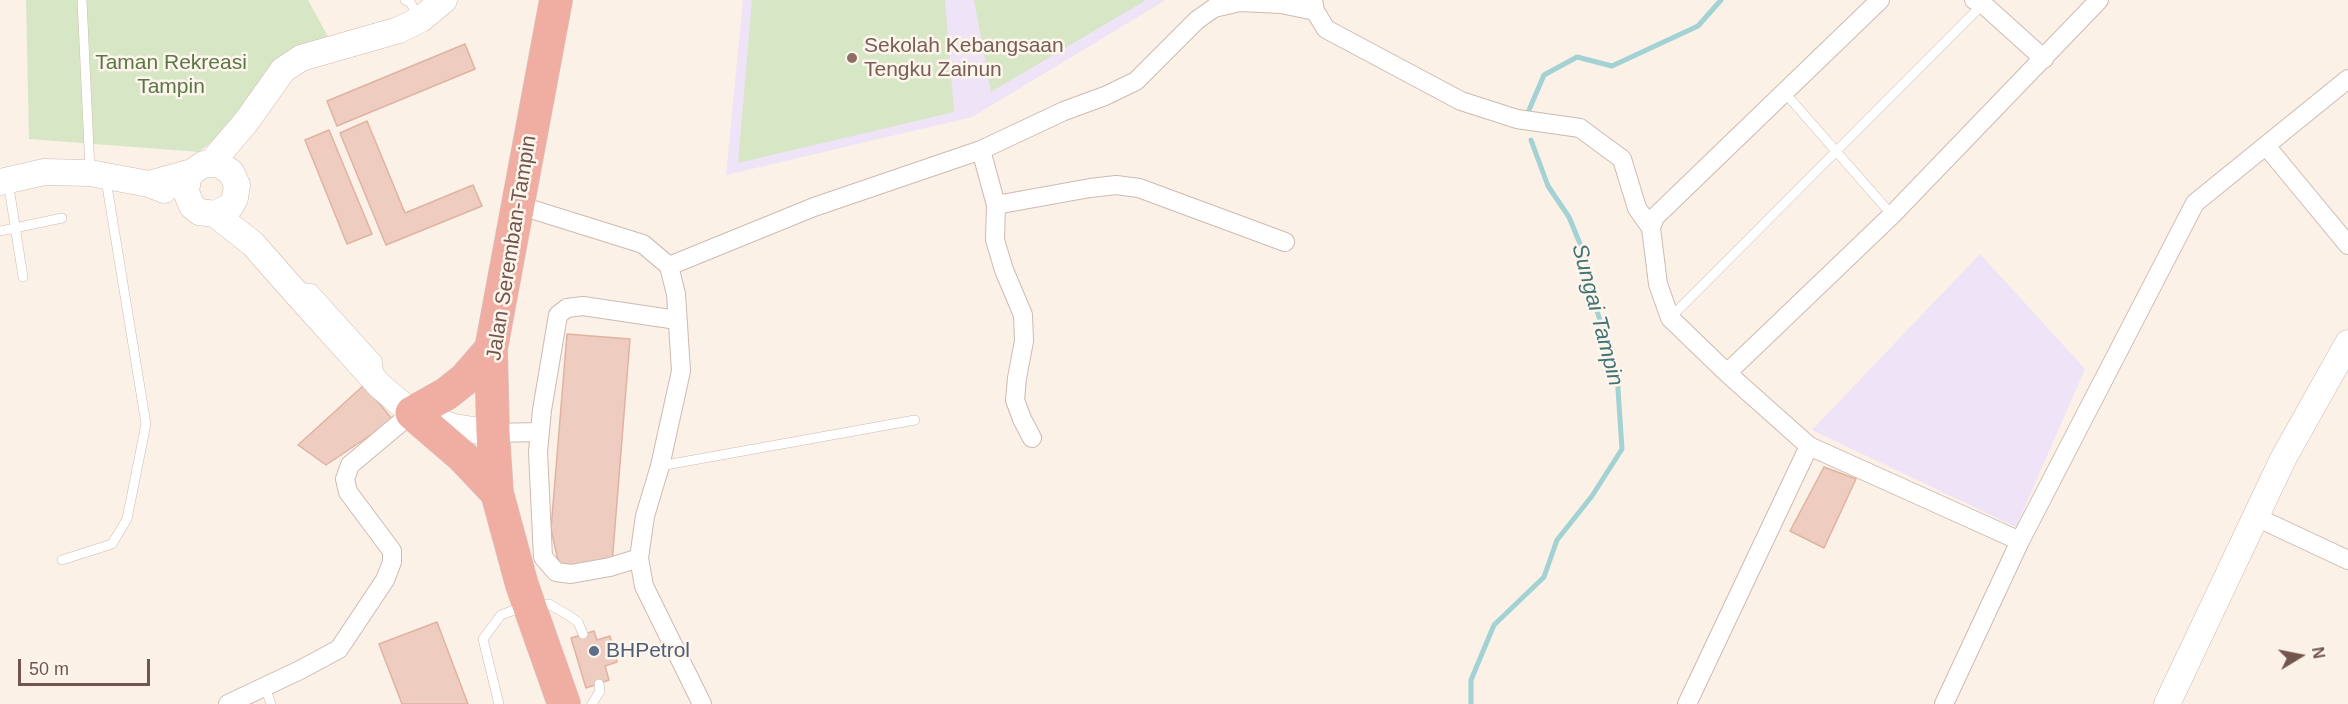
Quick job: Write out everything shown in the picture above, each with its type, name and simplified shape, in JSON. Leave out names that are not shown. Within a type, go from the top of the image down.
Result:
[{"type":"highway","name":"Jalan Seremban-Tampin","points":[[556,0],[491,349],[497,493],[522,585],[564,704]]},
{"type":"highway","points":[[491,349],[465,379],[447,394],[412,413],[462,456],[497,493]]},
{"type":"street","points":[[188,199],[186,184],[246,122],[283,70],[301,58],[399,30],[413,9],[444,0]]},
{"type":"street","points":[[1651,228],[1655,218],[1880,0]]},
{"type":"street","points":[[1727,373],[1892,215],[2099,0]]},
{"type":"street","points":[[669,266],[814,207],[981,150],[1064,111],[1105,96],[1136,81],[1197,20],[1214,8],[1240,2],[1314,5],[1326,29],[1461,101],[1517,119],[1580,128],[1622,159],[1637,208],[1651,228],[1658,284],[1670,318],[1727,373],[1809,446],[2020,541]]},
{"type":"street","points":[[1978,2],[2044,59]]},
{"type":"street","points":[[1944,704],[2020,541],[2196,203],[2348,79]]},
{"type":"street","points":[[216,214],[231,206],[246,122]]},
{"type":"street","points":[[2267,147],[2348,245]]},
{"type":"street","points":[[981,150],[996,205],[995,240],[1004,270],[1023,315],[1025,329],[1015,400],[1032,438]]},
{"type":"street","points":[[149,184],[201,167],[225,167],[235,188],[254,244]]},
{"type":"street","points":[[4,180],[44,172],[98,174],[149,184],[188,199],[199,212],[216,214],[254,244],[380,386],[412,413],[454,427],[493,432],[539,432]]},
{"type":"street","points":[[996,205],[1116,185],[1139,188],[1285,242]]},
{"type":"street","points":[[518,205],[644,244],[669,266],[676,294],[681,371],[660,466],[645,516],[639,558],[644,586],[702,704]]},
{"type":"street","points":[[639,558],[610,567],[571,574],[556,572],[543,557],[539,504],[539,432],[558,315],[567,308],[583,306],[678,320]]},
{"type":"street","points":[[2168,704],[2283,459],[2348,343]]},
{"type":"street","points":[[228,704],[268,695],[339,649],[385,580],[392,562],[392,551],[348,492],[345,479],[350,465],[412,413]]},
{"type":"street","points":[[1687,704],[1809,446]]},
{"type":"street","points":[[2256,517],[2348,560]]},
{"type":"lane","points":[[62,560],[111,544],[117,536],[127,519],[146,424],[98,174],[82,0]]},
{"type":"lane","points":[[1670,318],[1836,152],[1978,2]]},
{"type":"lane","points":[[1785,93],[1892,215]]},
{"type":"lane","points":[[4,180],[23,276]]},
{"type":"lane","points":[[0,231],[62,218]]},
{"type":"lane","points":[[660,466],[915,420]]},
{"type":"lane","points":[[499,704],[483,639],[501,615],[529,604],[549,604],[578,622],[583,634]]},
{"type":"lane","points":[[592,704],[600,691],[599,684]]},
{"type":"shaded area","name":"Sekolah Kebangsaan Tengku Zainun","points":[[743,0],[1166,0],[972,117],[726,175]]},
{"type":"shaded area","points":[[1980,254],[2085,369],[2016,527],[1812,430]]},
{"type":"green space","name":"Taman Rekreasi Tampin","points":[[26,0],[308,0],[332,44],[199,152],[29,139]]},
{"type":"green space","name":"Sekolah Kebangsaan Tengku Zainun","points":[[752,0],[945,0],[954,112],[738,163]]},
{"type":"green space","points":[[974,0],[1146,0],[991,92]]},
{"type":"building","points":[[465,44],[475,69],[337,126],[327,101]]},
{"type":"building","points":[[367,121],[405,213],[473,185],[482,206],[386,245],[340,133]]},
{"type":"building","points":[[329,130],[372,234],[347,244],[305,140]]},
{"type":"building","points":[[567,334],[630,339],[612,564],[559,565],[551,529]]},
{"type":"building","points":[[364,385],[393,420],[326,465],[298,445]]},
{"type":"building","points":[[1824,467],[1856,479],[1824,548],[1790,531]]},
{"type":"building","points":[[437,622],[468,704],[402,704],[379,644]]},
{"type":"building","name":"BHPetrol","points":[[594,631],[597,640],[610,636],[617,662],[605,666],[609,680],[586,688],[571,638]]},
{"type":"waterway","name":"Sungai Tampin","points":[[1529,110],[1544,75],[1577,57],[1612,66],[1698,26],[1721,0]]},
{"type":"waterway","name":"Sungai Tampin","points":[[1471,704],[1471,680],[1494,625],[1544,577],[1557,540],[1592,496],[1622,449],[1617,374],[1593,298],[1588,263],[1569,217],[1548,186],[1531,140]]},
{"type":"place","name":"Sekolah Kebangsaan Tengku Zainun","points":[[852,58]]},
{"type":"place","name":"BHPetrol","points":[[594,651]]}]
